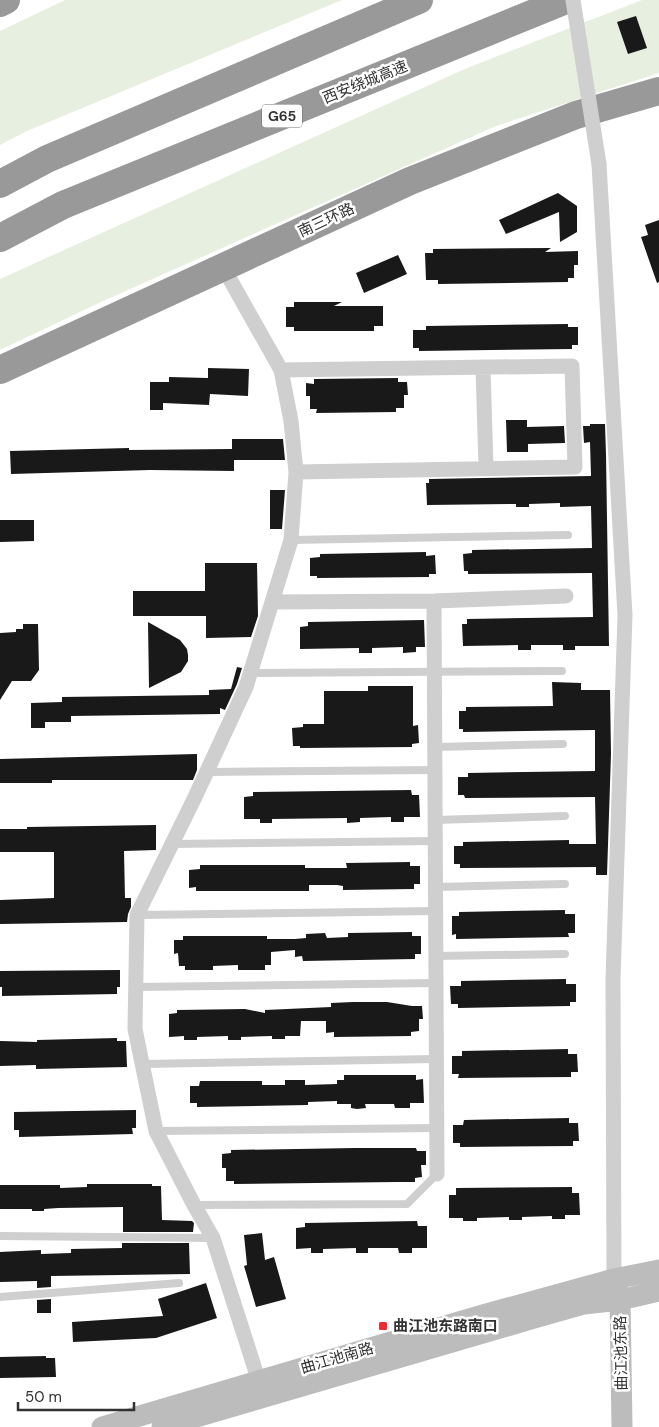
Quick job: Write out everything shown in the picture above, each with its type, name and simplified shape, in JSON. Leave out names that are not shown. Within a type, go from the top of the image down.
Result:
[{"type":"highway","points":[[0,3],[6,0]]},
{"type":"highway","points":[[0,184],[48,159],[419,0]]},
{"type":"highway","name":"西安绕城高速","points":[[0,238],[64,206],[566,0]]},
{"type":"highway","name":"南三环路","points":[[0,370],[410,181],[576,115],[659,91]]},
{"type":"main road","name":"曲江池南路","points":[[162,1427],[262,1389],[479,1316],[614,1279],[659,1270]]},
{"type":"main road","name":"曲江池东路","points":[[614,1279],[620,1300],[622,1427]]},
{"type":"main road","name":"曲江池南路","points":[[102,1427],[262,1389],[584,1304],[620,1300],[659,1291]]},
{"type":"street","points":[[573,0],[599,164],[625,615],[613,979],[614,1279]]},
{"type":"street","points":[[223,267],[281,370],[291,421],[296,472],[291,540],[246,687],[137,915],[135,1029],[156,1131],[213,1238],[262,1389]]},
{"type":"street","points":[[281,370],[572,366],[575,467],[296,472]]},
{"type":"street","points":[[484,367],[486,468]]},
{"type":"street","points":[[272,602],[434,601],[566,596]]},
{"type":"street","points":[[434,601],[437,1174]]},
{"type":"lane","points":[[291,540],[568,535]]},
{"type":"lane","points":[[250,673],[562,671]]},
{"type":"lane","points":[[435,747],[564,744]]},
{"type":"lane","points":[[207,772],[435,770]]},
{"type":"lane","points":[[435,820],[565,816]]},
{"type":"lane","points":[[172,844],[435,841]]},
{"type":"lane","points":[[436,887],[565,884]]},
{"type":"lane","points":[[137,915],[436,912]]},
{"type":"lane","points":[[436,956],[566,954]]},
{"type":"lane","points":[[136,987],[436,983]]},
{"type":"lane","points":[[142,1064],[437,1059]]},
{"type":"lane","points":[[156,1131],[437,1128]]},
{"type":"lane","points":[[194,1205],[407,1204],[437,1174]]},
{"type":"lane","points":[[0,1236],[213,1238]]},
{"type":"lane","points":[[0,1297],[179,1283]]},
{"type":"green space","points":[[65,0],[342,0],[27,131],[0,145],[0,31]]},
{"type":"green space","points":[[642,0],[659,0],[659,73],[496,126],[101,302],[0,350],[0,279],[467,68]]},
{"type":"building","points":[[636,16],[647,48],[628,54],[617,22]]},
{"type":"building","points":[[558,193],[577,206],[577,232],[560,242],[559,212],[506,234],[499,220]]},
{"type":"building","points":[[659,220],[659,282],[657,283],[641,237],[648,235],[645,225]]},
{"type":"building","points":[[551,248],[545,252],[578,251],[578,265],[574,265],[574,278],[568,278],[568,282],[438,284],[438,280],[426,280],[425,253],[433,253],[433,249]]},
{"type":"building","points":[[398,255],[407,274],[364,293],[356,273]]},
{"type":"building","points":[[294,302],[342,302],[334,306],[383,306],[383,326],[374,326],[374,331],[294,331],[294,327],[286,327],[286,307],[294,307]]},
{"type":"building","points":[[568,324],[568,327],[578,327],[578,345],[572,345],[572,349],[419,351],[419,348],[413,348],[413,330],[426,330],[426,326]]},
{"type":"building","points":[[208,368],[249,369],[248,396],[210,394],[209,405],[163,403],[163,410],[150,410],[150,382],[169,382],[169,377],[208,378]]},
{"type":"building","points":[[398,378],[398,382],[407,382],[408,395],[404,395],[404,408],[396,408],[396,412],[316,413],[317,409],[310,409],[310,396],[306,396],[306,383],[314,384],[314,379]]},
{"type":"building","points":[[506,420],[527,420],[527,427],[564,426],[565,443],[528,444],[528,452],[507,452]]},
{"type":"building","points":[[590,424],[605,424],[609,646],[575,646],[575,650],[563,650],[563,645],[531,645],[531,650],[518,650],[518,645],[463,646],[462,624],[467,624],[467,619],[593,617],[592,573],[468,574],[468,571],[464,571],[463,554],[472,553],[472,550],[592,548],[591,506],[560,507],[560,503],[529,504],[529,507],[516,507],[516,504],[427,505],[426,483],[429,483],[429,479],[591,476],[590,442],[584,443],[583,426],[590,426]]},
{"type":"building","points":[[232,439],[283,439],[285,460],[234,460],[234,471],[150,470],[11,474],[10,451],[129,448],[129,450],[232,449]]},
{"type":"building","points":[[270,490],[285,490],[282,529],[270,529]]},
{"type":"building","points":[[0,520],[34,520],[34,541],[0,542]]},
{"type":"building","points":[[426,552],[426,556],[435,555],[436,574],[429,574],[429,577],[317,578],[317,576],[310,576],[310,558],[320,557],[320,554]]},
{"type":"building","points":[[205,563],[257,563],[258,616],[251,637],[206,638],[206,616],[133,616],[133,591],[205,591]]},
{"type":"building","points":[[424,620],[425,647],[416,647],[416,652],[403,653],[403,647],[372,648],[372,653],[359,653],[359,648],[300,649],[300,627],[308,626],[308,622]]},
{"type":"building","points":[[148,622],[180,640],[187,649],[188,655],[188,661],[181,672],[149,688]]},
{"type":"building","points":[[23,624],[38,624],[39,670],[31,681],[12,681],[0,700],[0,633],[16,632],[16,629],[23,629]]},
{"type":"building","points":[[237,667],[242,668],[237,684],[225,710],[220,708],[220,714],[71,716],[71,722],[45,722],[45,728],[31,728],[31,703],[62,702],[62,697],[209,695],[209,690],[231,689]]},
{"type":"building","points":[[552,682],[581,683],[581,690],[610,690],[611,754],[607,875],[596,875],[596,867],[460,868],[460,864],[454,864],[454,846],[463,846],[463,842],[569,840],[569,844],[596,844],[595,797],[465,798],[464,795],[458,795],[458,777],[468,777],[468,773],[595,771],[595,730],[463,732],[463,729],[459,729],[459,711],[466,711],[466,707],[553,706]]},
{"type":"building","points":[[368,686],[413,686],[413,726],[418,725],[419,743],[412,744],[412,747],[300,748],[300,746],[293,746],[292,728],[303,727],[303,724],[324,724],[324,691],[368,691]]},
{"type":"building","points":[[197,754],[197,770],[193,780],[52,780],[52,783],[0,783],[0,759]]},
{"type":"building","points":[[411,790],[412,795],[419,795],[420,817],[404,817],[404,822],[391,822],[391,817],[360,818],[360,822],[347,823],[347,818],[272,819],[272,823],[260,823],[260,819],[244,819],[244,797],[253,796],[253,792]]},
{"type":"building","points":[[156,825],[156,850],[124,851],[125,898],[131,898],[127,922],[0,924],[0,900],[54,898],[54,852],[0,852],[0,829]]},
{"type":"building","points":[[410,862],[410,866],[420,866],[420,884],[414,884],[414,889],[343,890],[343,886],[337,885],[309,885],[309,891],[196,891],[196,887],[189,888],[189,870],[200,869],[200,865],[305,865],[305,868],[347,868],[346,863]]},
{"type":"building","points":[[565,910],[565,914],[575,914],[575,933],[568,933],[569,937],[456,939],[456,934],[452,935],[452,916],[459,916],[459,912]]},
{"type":"building","points":[[412,932],[412,936],[421,936],[421,954],[415,954],[415,959],[303,961],[302,956],[295,957],[295,950],[271,952],[271,965],[265,965],[265,970],[238,970],[238,965],[213,966],[213,970],[185,970],[185,966],[179,966],[178,953],[174,954],[174,940],[183,940],[183,936],[267,936],[267,939],[295,939],[306,938],[306,934],[325,933],[327,938],[348,937],[348,933]]},
{"type":"building","points":[[120,970],[120,987],[117,987],[117,994],[2,996],[2,987],[0,987],[0,971]]},
{"type":"building","points":[[566,979],[566,984],[576,984],[576,1002],[570,1002],[570,1006],[458,1008],[458,1004],[451,1004],[450,986],[461,986],[461,981]]},
{"type":"building","points":[[387,1002],[422,1006],[423,1019],[419,1019],[419,1031],[411,1032],[411,1036],[334,1037],[334,1032],[326,1033],[326,1021],[301,1021],[300,1036],[285,1036],[285,1039],[272,1039],[272,1036],[241,1037],[241,1040],[228,1040],[228,1036],[197,1037],[197,1040],[184,1040],[184,1036],[169,1037],[169,1014],[177,1013],[177,1010],[245,1009],[265,1013],[265,1010],[331,1007],[331,1003]]},
{"type":"building","points":[[117,1038],[117,1041],[126,1041],[127,1067],[36,1069],[36,1065],[0,1066],[0,1041],[37,1042],[37,1040]]},
{"type":"building","points":[[568,1049],[568,1054],[577,1054],[578,1072],[571,1072],[571,1077],[458,1078],[459,1074],[452,1074],[452,1056],[462,1056],[462,1051]]},
{"type":"building","points":[[344,1075],[416,1075],[416,1080],[423,1079],[424,1103],[410,1103],[410,1108],[395,1108],[394,1104],[365,1104],[366,1108],[357,1109],[351,1108],[351,1104],[337,1104],[337,1101],[308,1102],[308,1105],[197,1107],[197,1103],[190,1103],[190,1086],[199,1086],[200,1081],[262,1081],[262,1085],[285,1085],[285,1080],[305,1080],[305,1085],[337,1084],[337,1080],[344,1080]]},
{"type":"building","points":[[136,1110],[136,1128],[132,1128],[133,1134],[19,1137],[19,1130],[14,1130],[14,1112]]},
{"type":"building","points":[[569,1118],[569,1123],[578,1123],[579,1141],[573,1141],[573,1146],[460,1147],[460,1143],[453,1143],[453,1125],[463,1125],[464,1120]]},
{"type":"building","points":[[416,1148],[417,1151],[426,1151],[426,1165],[421,1165],[422,1177],[415,1178],[415,1182],[234,1184],[234,1181],[226,1181],[226,1168],[222,1168],[222,1154],[231,1153],[231,1150]]},
{"type":"building","points":[[87,1184],[152,1184],[152,1186],[161,1186],[162,1220],[192,1221],[194,1223],[193,1232],[123,1232],[123,1207],[58,1208],[44,1209],[44,1211],[0,1209],[0,1185],[60,1185],[60,1188],[87,1187]]},
{"type":"building","points":[[572,1187],[572,1193],[579,1193],[580,1215],[565,1215],[565,1219],[552,1219],[552,1216],[522,1217],[522,1220],[509,1220],[509,1217],[477,1218],[477,1221],[449,1218],[449,1195],[456,1195],[456,1188]]},
{"type":"building","points":[[417,1221],[418,1226],[427,1226],[427,1248],[412,1248],[412,1253],[399,1253],[398,1248],[368,1248],[368,1253],[356,1253],[356,1248],[323,1249],[323,1253],[311,1253],[311,1248],[296,1249],[296,1228],[305,1227],[305,1223]]},
{"type":"building","points":[[262,1233],[265,1260],[274,1257],[286,1299],[256,1307],[244,1266],[247,1265],[244,1235]]},
{"type":"building","points":[[122,1243],[189,1243],[190,1274],[51,1276],[51,1287],[37,1288],[37,1281],[0,1282],[0,1252],[41,1250],[41,1254],[71,1253],[71,1249],[122,1248]]},
{"type":"building","points":[[206,1283],[217,1318],[156,1338],[73,1342],[72,1322],[163,1316],[158,1299]]},
{"type":"building","points":[[51,1299],[51,1313],[37,1313],[37,1300]]},
{"type":"building","points":[[46,1356],[46,1358],[55,1358],[56,1377],[0,1378],[0,1357]]},
{"type":"place","name":"曲江池东路南口","points":[[383,1326]]}]
